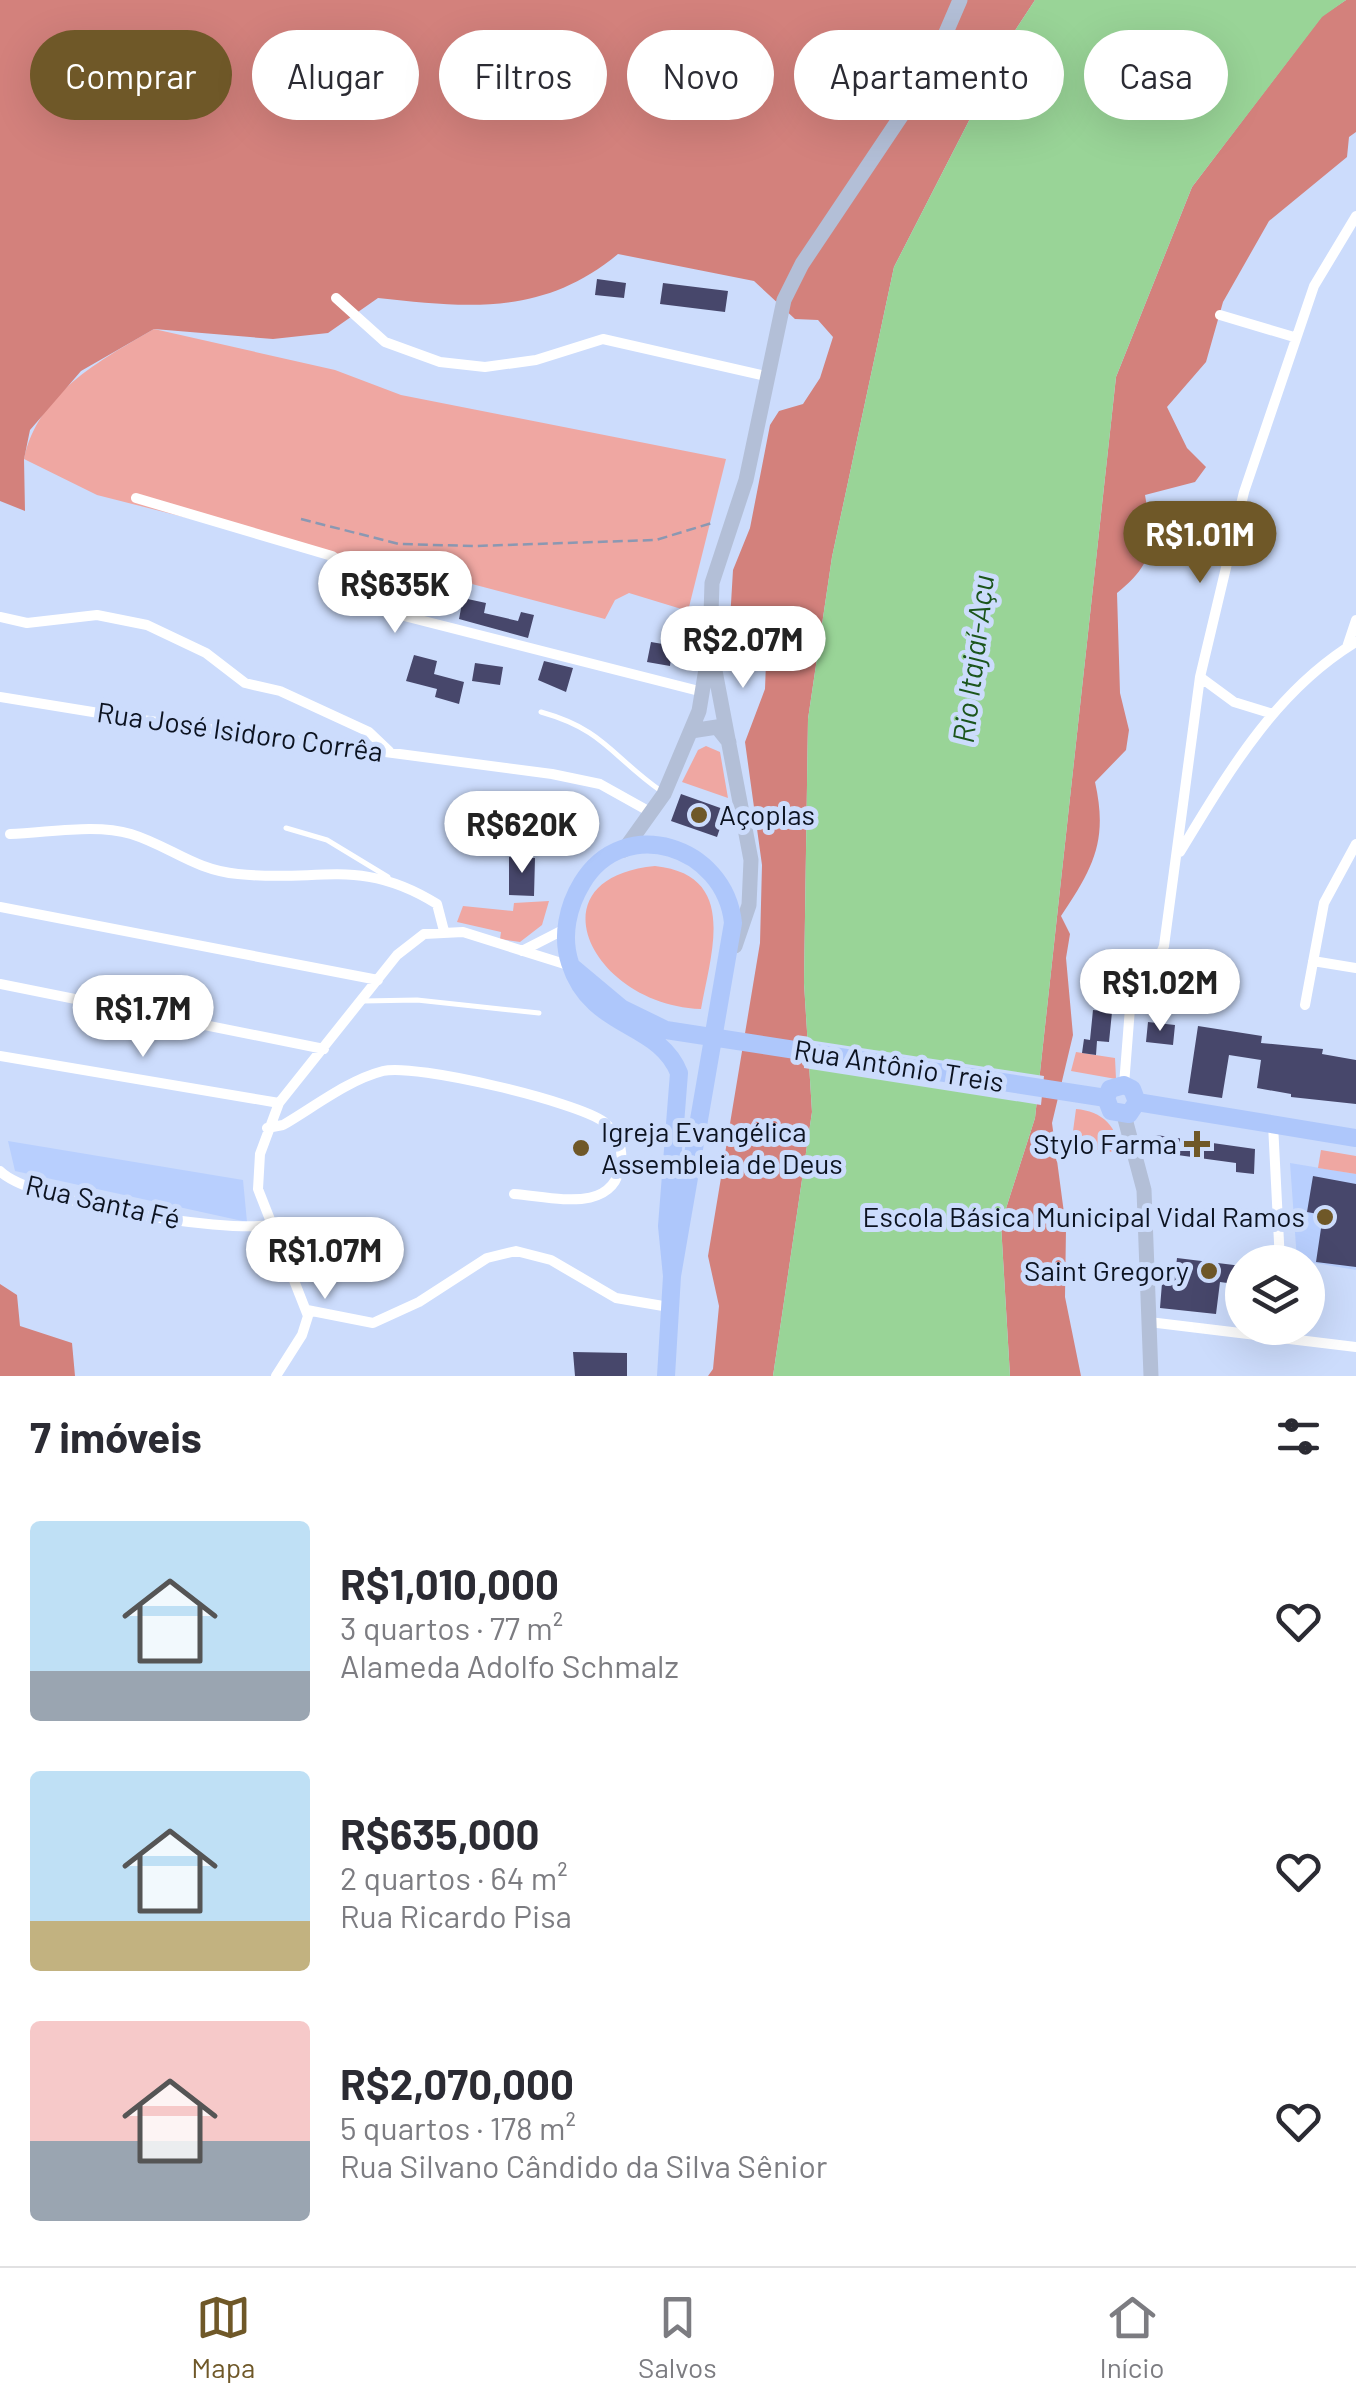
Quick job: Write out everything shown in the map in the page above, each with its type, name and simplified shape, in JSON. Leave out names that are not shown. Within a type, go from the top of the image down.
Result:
[{"type":"main road","points":[[672,1276],[667,1226],[679,1073],[666,1051],[586,998],[574,981],[567,928],[571,906],[586,877],[624,850],[652,813],[692,731],[710,645],[712,583],[746,480],[774,328],[796,276],[926,79],[960,0]]},
{"type":"main road","points":[[666,1376],[672,1276],[730,959],[752,883],[731,746],[710,645]]},
{"type":"main road","points":[[692,731],[716,727],[731,746]]},
{"type":"main road","points":[[624,850],[658,846],[682,851],[713,870],[732,906],[730,959]]},
{"type":"main road","name":"Rua Antônio Treis","points":[[571,966],[645,1022],[691,1034],[1106,1098]]},
{"type":"main road","points":[[1151,1376],[1143,1182],[1130,1109],[1132,1089],[1124,1085],[1110,1089],[1106,1098],[1110,1111],[1130,1109],[1273,1124],[1356,1138]]},
{"type":"street","points":[[1132,992],[1157,962],[1164,946],[1200,677],[1244,492],[1294,337],[1336,244],[1356,216]]},
{"type":"street","points":[[336,298],[385,342],[440,362],[485,367],[604,339],[766,376]]},
{"type":"street","points":[[1220,315],[1294,337]]},
{"type":"street","points":[[136,498],[332,556],[347,566],[346,598],[353,604],[702,692]]},
{"type":"street","points":[[0,617],[26,623],[97,615],[147,625],[206,654],[246,682],[280,691],[369,732],[389,752]]},
{"type":"street","points":[[1178,857],[1218,787],[1273,714],[1351,645],[1356,620]]},
{"type":"street","points":[[1200,677],[1234,702],[1273,714]]},
{"type":"street","name":"Rua José Isidoro Corrêa","points":[[0,697],[600,784],[652,813]]},
{"type":"street","points":[[10,834],[105,829],[148,840],[188,864],[236,874],[342,871],[394,882],[437,904],[444,930]]},
{"type":"street","points":[[1305,1006],[1324,903],[1356,844]]},
{"type":"street","points":[[0,906],[378,980]]},
{"type":"street","points":[[522,951],[567,928]]},
{"type":"street","points":[[276,1376],[302,1334],[306,1310],[270,1224],[257,1178],[267,1128],[279,1103],[409,943],[444,930],[463,932],[571,966]]},
{"type":"street","points":[[1313,961],[1356,968]]},
{"type":"street","points":[[0,984],[324,1049]]},
{"type":"street","points":[[1124,1085],[1130,1008]]},
{"type":"street","points":[[0,1056],[279,1103]]},
{"type":"street","points":[[267,1128],[283,1125],[385,1070],[419,1069],[587,1112],[615,1133],[622,1151],[619,1178],[607,1194],[593,1198],[514,1194]]},
{"type":"street","points":[[1273,1124],[1279,1245]]},
{"type":"street","name":"Rua Santa Fé","points":[[0,1170],[25,1187],[124,1210],[229,1229],[270,1224]]},
{"type":"street","points":[[306,1310],[373,1323],[419,1302],[486,1258],[516,1251],[551,1260],[616,1298],[669,1307]]},
{"type":"street","points":[[1150,1322],[1225,1328]]},
{"type":"street","points":[[1325,1341],[1356,1347]]},
{"type":"lane","points":[[542,712],[591,730],[612,746],[622,763],[664,794]]},
{"type":"lane","points":[[286,828],[327,840],[394,882]]},
{"type":"lane","points":[[360,1002],[417,1000],[540,1013]]},
{"type":"path","points":[[300,519],[399,544],[474,546],[656,540],[732,520]]},
{"type":"shaded area","points":[[0,0],[1035,0],[1015,30],[794,30],[794,120],[969,120],[894,267],[832,557],[808,719],[804,983],[812,1112],[773,1376],[708,1376],[713,1369],[719,1306],[708,1256],[760,943],[762,865],[745,742],[765,689],[766,662],[742,655],[729,637],[733,570],[750,528],[770,425],[779,411],[803,404],[820,378],[833,337],[818,320],[795,319],[754,281],[618,254],[590,274],[533,298],[474,305],[378,298],[328,333],[273,339],[154,329],[81,371],[30,430],[24,459],[25,511],[0,501]]},
{"type":"shaded area","points":[[1346,0],[1356,0],[1356,132],[1349,137],[1347,157],[1269,221],[1223,302],[1206,362],[1167,407],[1187,448],[1206,467],[1195,482],[1145,495],[1150,526],[1146,561],[1117,593],[1120,693],[1129,730],[1126,750],[1095,782],[1099,837],[1090,867],[1061,916],[1070,934],[1066,958],[1073,1035],[1052,1123],[1066,1228],[1065,1297],[1081,1376],[1010,1376],[1001,1224],[1035,1118],[1116,377],[1192,187],[1322,16]]},
{"type":"shaded area","points":[[154,329],[335,370],[401,395],[726,459],[688,611],[629,593],[615,600],[605,619],[369,557],[353,560],[97,495],[24,459],[42,415],[57,397],[92,367]]},
{"type":"shaded area","points":[[706,746],[720,752],[728,798],[682,782],[698,750]]},
{"type":"shaded area","points":[[655,866],[682,872],[699,884],[709,900],[713,941],[701,1009],[662,1002],[630,987],[605,965],[590,940],[586,915],[594,893],[617,875]]},
{"type":"shaded area","points":[[549,901],[542,925],[520,942],[500,939],[501,932],[457,922],[463,906],[513,911],[514,903]]},
{"type":"shaded area","points":[[1076,1052],[1115,1058],[1116,1079],[1071,1071]]},
{"type":"shaded area","points":[[1076,1109],[1094,1113],[1107,1122],[1116,1135],[1119,1153],[1071,1146]]},
{"type":"shaded area","points":[[8,1141],[243,1180],[247,1222],[15,1171]]},
{"type":"shaded area","points":[[1321,1150],[1356,1156],[1356,1174],[1318,1168]]},
{"type":"shaded area","name":"Escola Básica Municipal Vidal Ramos","points":[[1290,1163],[1356,1174],[1356,1270],[1325,1265],[1325,1245],[1296,1245]]},
{"type":"shaded area","points":[[0,1284],[17,1295],[20,1326],[72,1343],[75,1376],[0,1376]]},
{"type":"water","name":"Rio Itajaí-Açu","points":[[1035,0],[1346,0],[1322,17],[1192,187],[1116,377],[1035,1118],[1001,1224],[1010,1376],[773,1376],[812,1112],[804,983],[808,719],[832,557],[894,267],[969,120],[1064,120],[1064,30],[1016,29]]},
{"type":"pier","points":[[802,1039],[1044,1076],[1041,1105],[804,1068]]},
{"type":"building","points":[[597,279],[626,283],[624,298],[595,295]]},
{"type":"building","points":[[663,283],[728,291],[725,312],[660,304]]},
{"type":"building","points":[[360,564],[441,586],[436,601],[424,597],[420,611],[381,601],[383,594],[355,585]]},
{"type":"building","points":[[463,598],[486,603],[484,613],[518,621],[521,612],[534,615],[528,638],[459,619]]},
{"type":"building","points":[[651,642],[686,648],[684,660],[671,658],[670,666],[647,662]]},
{"type":"building","points":[[414,655],[437,661],[434,674],[464,682],[459,704],[435,697],[437,689],[406,681]]},
{"type":"building","points":[[544,661],[573,668],[566,692],[538,680]]},
{"type":"building","points":[[475,663],[503,667],[500,685],[472,681]]},
{"type":"building","name":"Açoplas","points":[[681,794],[726,810],[717,837],[671,821]]},
{"type":"building","points":[[509,857],[535,858],[534,896],[509,895]]},
{"type":"building","points":[[1093,1010],[1112,1012],[1109,1042],[1097,1041],[1096,1055],[1082,1053],[1084,1039],[1090,1040]]},
{"type":"building","points":[[1148,1022],[1175,1025],[1173,1045],[1146,1042]]},
{"type":"building","points":[[1198,1026],[1262,1036],[1261,1043],[1323,1049],[1322,1054],[1356,1060],[1356,1104],[1291,1097],[1257,1088],[1261,1060],[1229,1055],[1222,1098],[1188,1093]]},
{"type":"building","points":[[1156,1135],[1255,1149],[1254,1174],[1236,1172],[1236,1163],[1148,1151]]},
{"type":"building","points":[[1313,1176],[1356,1184],[1356,1267],[1325,1263],[1325,1245],[1319,1245],[1323,1215],[1307,1212]]},
{"type":"building","points":[[1177,1258],[1225,1264],[1225,1283],[1220,1282],[1216,1314],[1160,1308],[1162,1283],[1174,1285]]},
{"type":"building","points":[[573,1352],[627,1353],[627,1376],[575,1376]]},
{"type":"place","name":"Açoplas","points":[[699,815]]},
{"type":"place","name":"Stylo Farma","points":[[1197,1144]]},
{"type":"place","name":"Igreja Evangélica Assembleia de Deus","points":[[581,1148]]},
{"type":"place","name":"Escola Básica Municipal Vidal Ramos","points":[[1325,1217]]},
{"type":"place","name":"Saint Gregory","points":[[1209,1271]]}]
